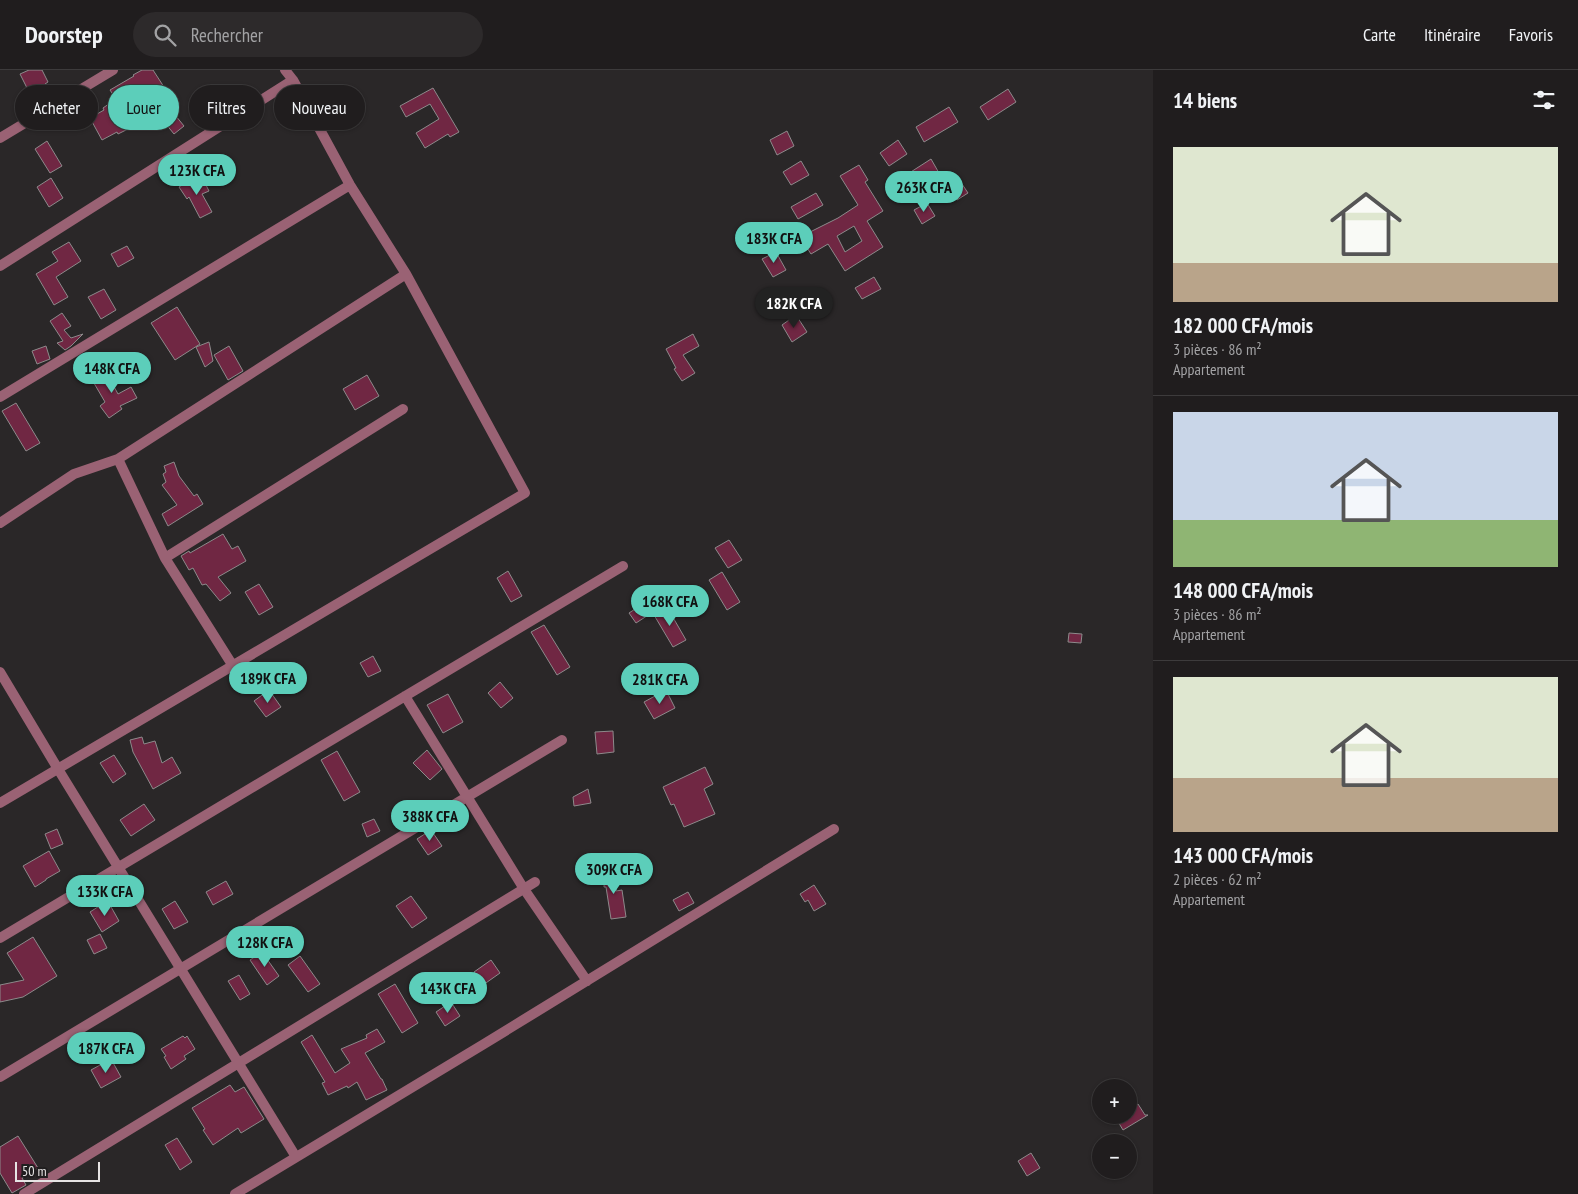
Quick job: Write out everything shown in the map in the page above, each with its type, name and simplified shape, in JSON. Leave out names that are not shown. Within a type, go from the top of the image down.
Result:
[{"type":"street","points":[[0,138],[113,70]]},
{"type":"street","points":[[0,803],[524,493],[406,274],[350,185],[293,80],[285,70]]},
{"type":"street","points":[[0,266],[293,80]]},
{"type":"street","points":[[0,397],[350,185]]},
{"type":"street","points":[[0,522],[14,515],[74,474],[118,459],[406,274]]},
{"type":"street","points":[[164,558],[402,409]]},
{"type":"street","points":[[118,459],[164,558],[233,666]]},
{"type":"street","points":[[0,938],[622,566]]},
{"type":"street","points":[[0,672],[296,1157]]},
{"type":"street","points":[[405,696],[524,889],[587,981]]},
{"type":"street","points":[[0,1077],[562,740]]},
{"type":"street","points":[[235,1194],[834,829]]},
{"type":"street","points":[[24,1194],[535,882]]},
{"type":"building","points":[[29,70],[42,70],[48,82],[46,85],[26,85],[20,74]]},
{"type":"building","points":[[142,70],[153,70],[163,85],[119,85]]},
{"type":"building","points":[[433,88],[459,132],[450,137],[448,134],[425,148],[416,133],[439,119],[430,104],[406,117],[400,106]]},
{"type":"building","points":[[1008,89],[1016,102],[988,120],[980,107]]},
{"type":"building","points":[[108,105],[108,130],[126,130],[118,134],[117,132],[102,140],[97,130],[98,113],[104,110],[103,108]]},
{"type":"building","points":[[949,107],[958,122],[924,142],[916,127]]},
{"type":"building","points":[[179,120],[184,126],[179,130]]},
{"type":"building","points":[[171,130],[179,130],[174,134]]},
{"type":"building","points":[[787,131],[794,146],[777,155],[770,140]]},
{"type":"building","points":[[898,140],[907,154],[889,166],[880,153]]},
{"type":"building","points":[[47,141],[62,166],[50,173],[35,149]]},
{"type":"building","points":[[931,159],[939,173],[903,196],[893,178],[901,174],[903,177]]},
{"type":"building","points":[[801,161],[809,175],[791,185],[783,172]]},
{"type":"building","points":[[859,165],[868,180],[865,182],[883,211],[867,221],[883,247],[845,271],[828,244],[811,254],[800,237],[838,218],[858,205],[840,176]],"holes":[[[854,226],[862,241],[845,252],[837,236]]]},
{"type":"building","points":[[202,177],[209,191],[202,194],[212,212],[200,218],[189,197],[187,199],[179,187]]},
{"type":"building","points":[[51,178],[63,198],[49,207],[37,187]]},
{"type":"building","points":[[960,181],[968,193],[957,200],[950,188]]},
{"type":"building","points":[[816,193],[823,205],[798,219],[791,207]]},
{"type":"building","points":[[927,203],[935,216],[922,224],[914,210]]},
{"type":"building","points":[[69,242],[81,261],[56,277],[68,297],[54,305],[36,274],[58,261],[52,252]]},
{"type":"building","points":[[127,246],[134,258],[118,267],[111,254]]},
{"type":"building","points":[[776,252],[786,270],[773,277],[762,259]]},
{"type":"building","points":[[874,277],[881,289],[862,299],[855,288]]},
{"type":"building","points":[[104,289],[116,310],[101,319],[88,297]]},
{"type":"building","points":[[177,307],[200,344],[175,360],[151,323]]},
{"type":"building","points":[[62,313],[71,326],[64,330],[71,338],[83,334],[65,350],[57,343],[63,341],[50,321]]},
{"type":"building","points":[[796,315],[807,332],[792,342],[782,325]]},
{"type":"building","points":[[693,334],[699,346],[683,355],[695,373],[682,381],[674,369],[676,368],[666,349]]},
{"type":"building","points":[[209,342],[213,361],[205,367],[196,347]]},
{"type":"building","points":[[46,346],[50,359],[37,364],[32,351]]},
{"type":"building","points":[[229,346],[243,371],[228,380],[214,355]]},
{"type":"building","points":[[105,370],[118,394],[131,387],[137,398],[120,406],[122,409],[109,418],[100,406],[105,402],[91,378]]},
{"type":"building","points":[[367,375],[379,396],[355,410],[343,389]]},
{"type":"building","points":[[16,403],[40,443],[26,451],[2,411]]},
{"type":"building","points":[[174,462],[179,476],[194,496],[197,494],[203,504],[168,526],[162,514],[177,505],[162,485],[166,482],[163,474],[166,472],[164,466]]},
{"type":"building","points":[[223,534],[232,549],[238,546],[246,561],[218,577],[231,593],[220,601],[206,584],[202,585],[193,568],[189,570],[181,556],[189,551],[190,553]]},
{"type":"building","points":[[729,540],[742,560],[728,568],[715,548]]},
{"type":"building","points":[[508,571],[522,596],[511,602],[497,578]]},
{"type":"building","points":[[722,572],[740,602],[727,610],[709,580]]},
{"type":"building","points":[[259,584],[273,607],[259,615],[245,592]]},
{"type":"building","points":[[649,600],[656,610],[636,623],[629,613]]},
{"type":"building","points":[[667,607],[686,640],[673,647],[654,615]]},
{"type":"building","points":[[544,625],[570,667],[557,675],[531,632]]},
{"type":"building","points":[[1069,633],[1082,634],[1081,643],[1068,642]]},
{"type":"building","points":[[373,656],[381,671],[368,677],[360,663]]},
{"type":"building","points":[[257,670],[260,678],[242,685],[239,677]]},
{"type":"building","points":[[500,682],[513,698],[501,708],[488,693]]},
{"type":"building","points":[[269,690],[281,707],[266,717],[254,701]]},
{"type":"building","points":[[666,690],[675,708],[654,719],[644,702]]},
{"type":"building","points":[[448,694],[463,722],[443,733],[427,705]]},
{"type":"building","points":[[613,731],[614,752],[597,754],[595,732]]},
{"type":"building","points":[[142,737],[144,744],[155,741],[162,763],[172,757],[181,773],[153,789],[133,752],[130,740]]},
{"type":"building","points":[[427,750],[442,769],[430,780],[413,763]]},
{"type":"building","points":[[337,751],[360,792],[344,801],[321,760]]},
{"type":"building","points":[[114,755],[126,774],[113,783],[100,763]]},
{"type":"building","points":[[705,767],[713,784],[704,789],[715,814],[684,827],[674,804],[671,805],[663,787]]},
{"type":"building","points":[[588,789],[591,803],[574,806],[573,797]]},
{"type":"building","points":[[144,804],[155,820],[131,836],[120,820]]},
{"type":"building","points":[[374,819],[380,831],[367,837],[362,824]]},
{"type":"building","points":[[57,829],[63,844],[51,849],[45,834]]},
{"type":"building","points":[[431,830],[442,846],[428,855],[417,839]]},
{"type":"building","points":[[49,851],[60,871],[35,887],[23,866]]},
{"type":"building","points":[[605,868],[617,868],[616,891],[622,890],[626,917],[611,919],[606,887],[604,887]]},
{"type":"building","points":[[226,881],[233,894],[213,905],[206,892]]},
{"type":"building","points":[[814,885],[826,904],[814,911],[808,900],[805,902],[800,894]]},
{"type":"building","points":[[688,892],[694,903],[679,911],[673,900]]},
{"type":"building","points":[[411,896],[427,918],[412,928],[396,906]]},
{"type":"building","points":[[175,901],[188,922],[174,929],[162,909]]},
{"type":"building","points":[[104,903],[106,907],[110,905],[119,921],[102,932],[90,912]]},
{"type":"building","points":[[100,934],[107,948],[94,954],[87,940]]},
{"type":"building","points":[[33,937],[57,976],[23,997],[0,1002],[0,985],[24,980],[7,953]]},
{"type":"building","points":[[262,952],[279,976],[267,985],[250,960]]},
{"type":"building","points":[[300,956],[320,984],[308,992],[288,965]]},
{"type":"building","points":[[491,960],[500,973],[483,985],[474,972]]},
{"type":"building","points":[[239,975],[250,994],[240,1000],[228,981]]},
{"type":"building","points":[[395,984],[418,1023],[402,1033],[378,994]]},
{"type":"building","points":[[451,1002],[460,1016],[445,1026],[436,1012]]},
{"type":"building","points":[[377,1029],[385,1042],[365,1053],[387,1090],[366,1100],[357,1082],[348,1088],[347,1086],[328,1095],[322,1083],[325,1082],[301,1042],[312,1035],[335,1073],[350,1063],[341,1049],[367,1038],[366,1035]]},
{"type":"building","points":[[183,1036],[185,1038],[187,1036],[195,1049],[184,1056],[186,1059],[171,1069],[161,1049]]},
{"type":"building","points":[[111,1059],[121,1077],[101,1088],[91,1070]]},
{"type":"building","points":[[230,1085],[235,1092],[244,1087],[264,1119],[241,1133],[238,1128],[213,1145],[192,1108]]},
{"type":"building","points":[[1137,1105],[1145,1115],[1148,1115],[1137,1122]]},
{"type":"building","points":[[1119,1124],[1133,1124],[1123,1130]]},
{"type":"building","points":[[18,1136],[38,1168],[22,1178],[26,1185],[12,1193],[0,1173],[0,1147]]},
{"type":"building","points":[[177,1138],[192,1162],[180,1170],[165,1145]]},
{"type":"building","points":[[1031,1153],[1040,1168],[1027,1176],[1018,1161]]}]
